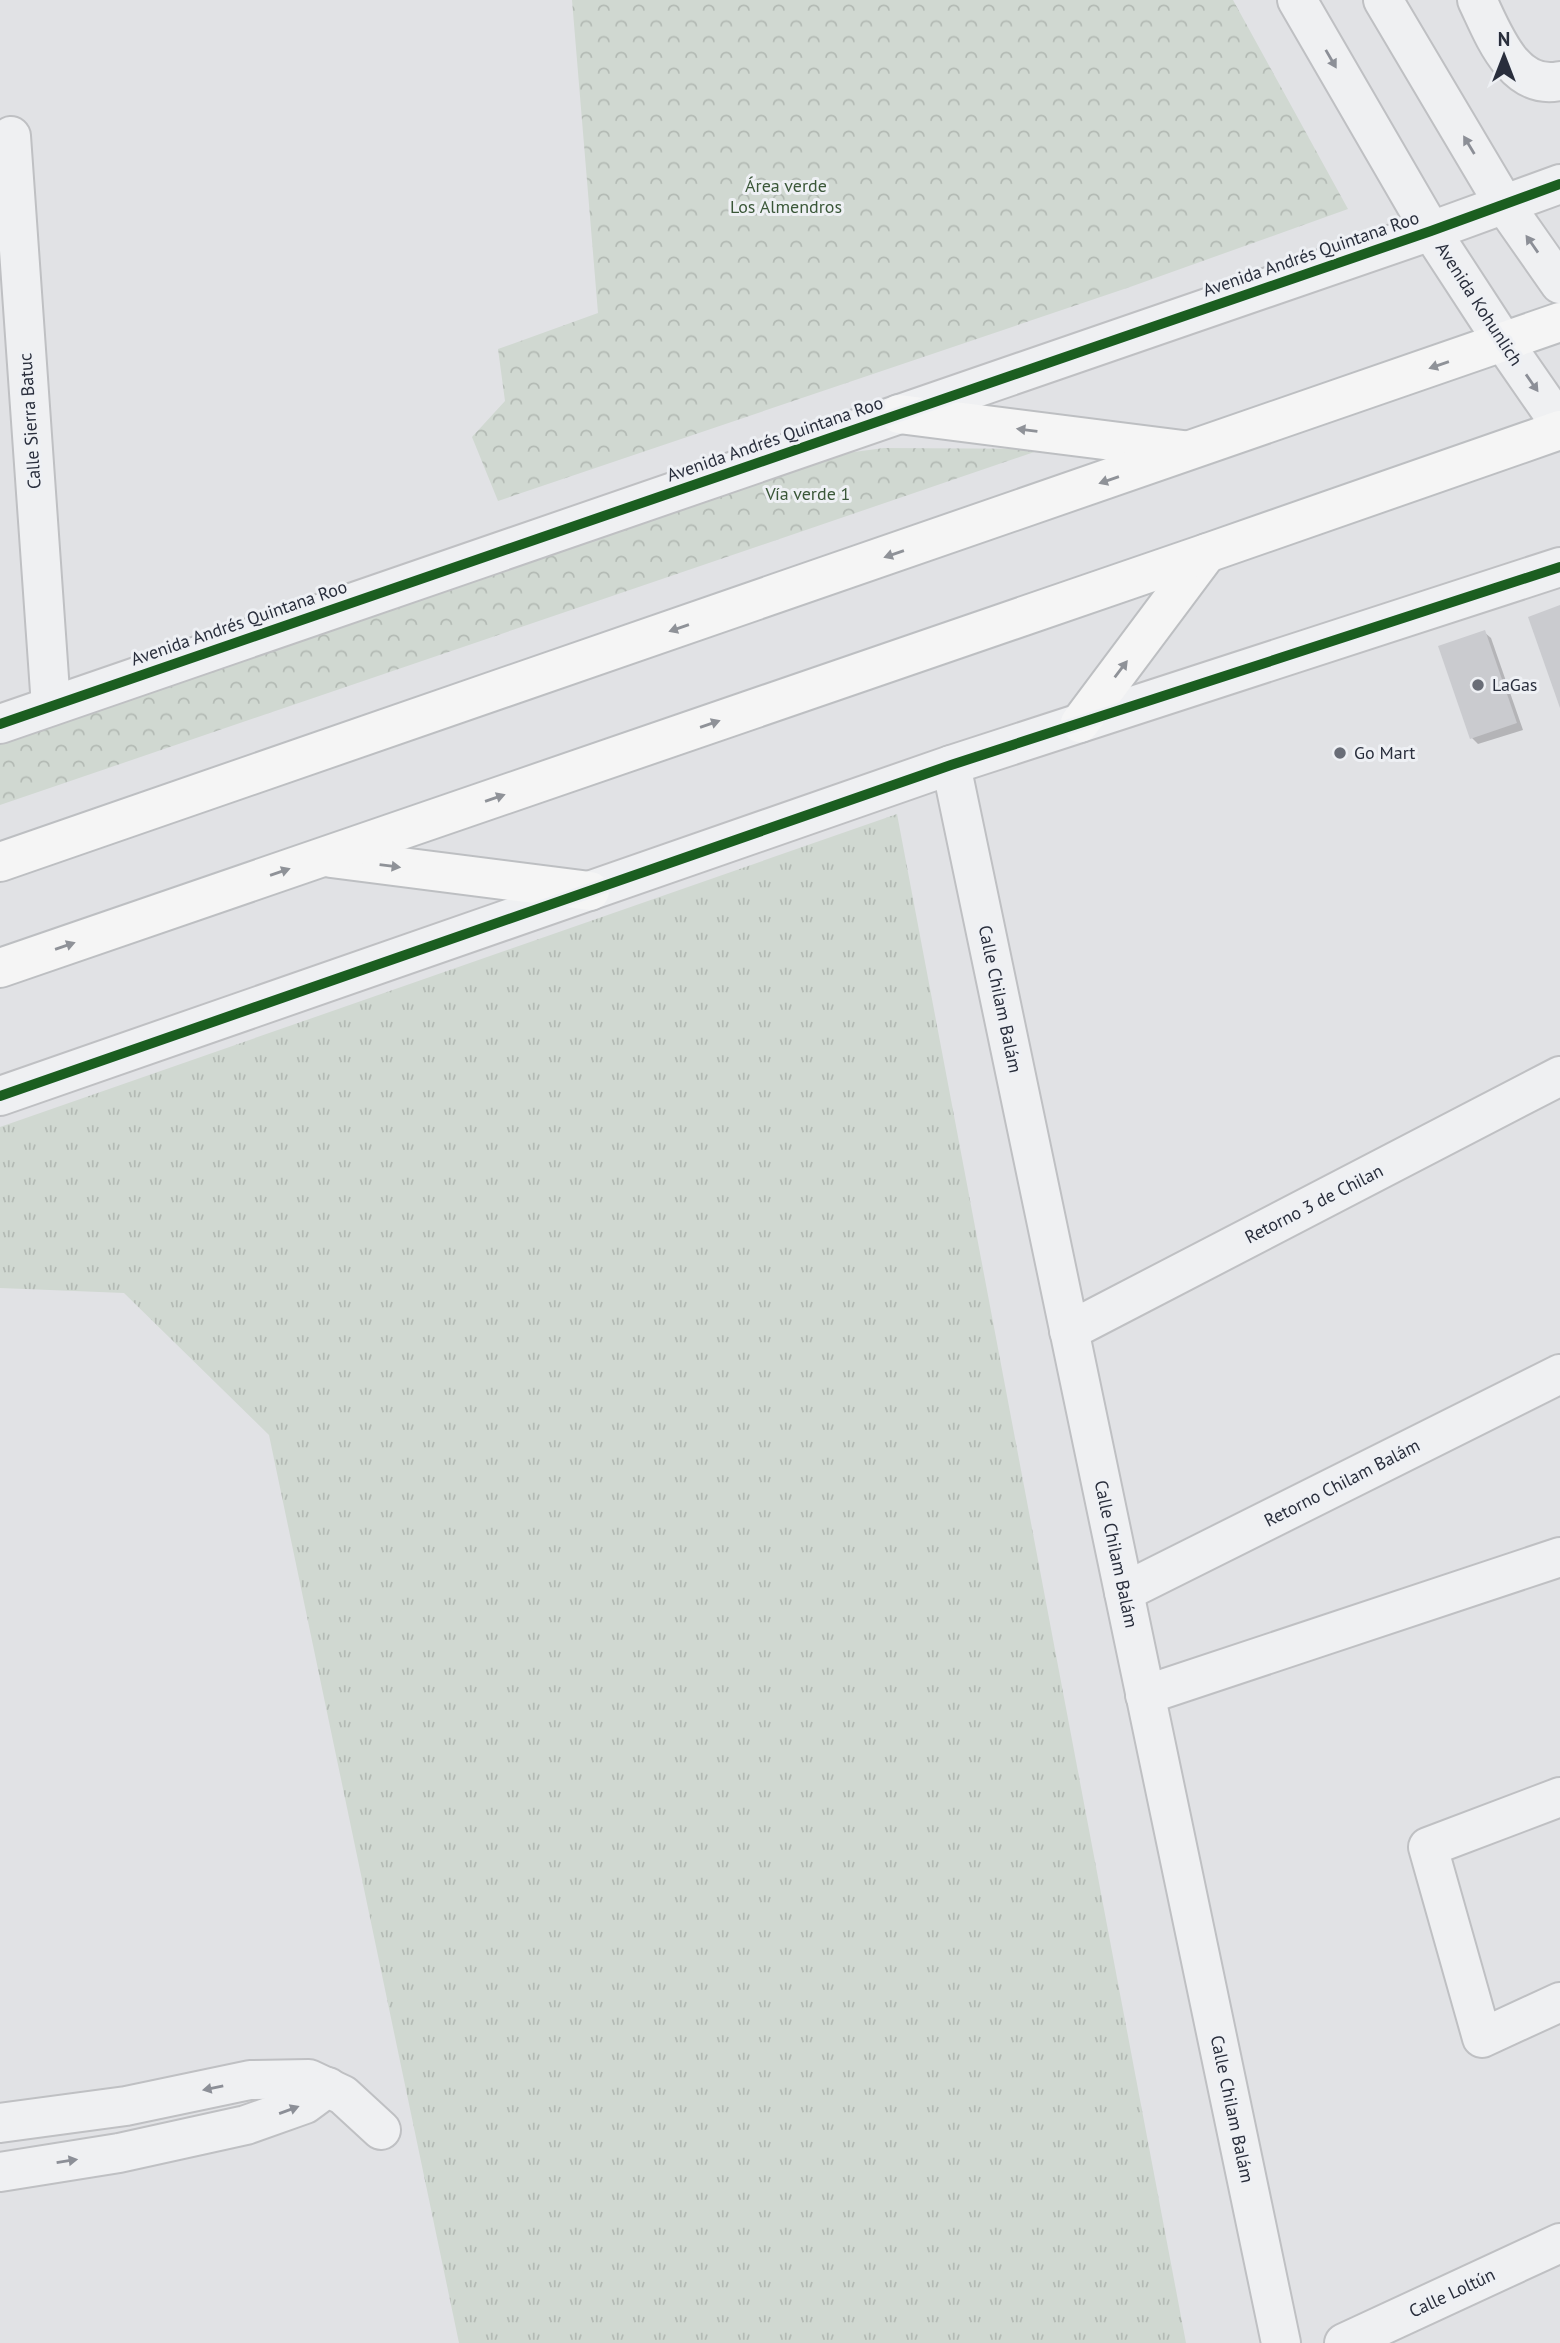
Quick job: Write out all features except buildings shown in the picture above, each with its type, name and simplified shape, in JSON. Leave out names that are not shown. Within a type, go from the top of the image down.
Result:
[{"type":"main road","points":[[0,862],[1560,322]]},
{"type":"main road","points":[[899,414],[1192,451]]},
{"type":"main road","points":[[0,968],[1207,554],[1560,430]]},
{"type":"main road","points":[[1080,723],[1207,554]]},
{"type":"main road","points":[[323,857],[590,891]]},
{"type":"street","name":"Avenida Kohunlich","points":[[1297,0],[1431,231],[1560,424]]},
{"type":"street","points":[[1383,0],[1504,204],[1560,284]]},
{"type":"street","points":[[1477,0],[1502,51],[1525,75],[1548,83],[1560,81]]},
{"type":"street","name":"Calle Sierra Batuc","points":[[11,136],[51,706]]},
{"type":"street","name":"Avenida Andrés Quintana Roo","points":[[0,724],[1431,231],[1560,184]]},
{"type":"street","points":[[0,1096],[951,765],[1560,567]]},
{"type":"street","name":"Calle Chilam Balám","points":[[951,765],[1281,2343]]},
{"type":"street","name":"Retorno 3 de Chilan","points":[[1069,1331],[1560,1076]]},
{"type":"street","name":"Retorno Chilam Balám","points":[[1124,1592],[1560,1374]]},
{"type":"street","points":[[1145,1695],[1560,1557]]},
{"type":"street","points":[[1560,1797],[1428,1847],[1482,2039],[1560,2002]]},
{"type":"street","points":[[0,2123],[126,2106],[250,2080],[309,2079],[343,2095],[381,2130]]},
{"type":"street","points":[[0,2172],[118,2153],[246,2125],[305,2104],[328,2087]]},
{"type":"street","name":"Calle Loltún","points":[[1344,2343],[1560,2243]]},
{"type":"green space","name":"Área verde Los Almendros","points":[[572,0],[1233,0],[1348,209],[1130,287],[498,501],[472,437],[505,401],[498,349],[598,313]]},
{"type":"green space","name":"Vía verde 1","points":[[884,448],[1043,449],[0,805],[0,739],[357,621],[816,457]]},
{"type":"green space","points":[[897,814],[1186,2343],[459,2343],[269,1435],[124,1293],[0,1288],[0,1127]]},
{"type":"cycle path","points":[[0,724],[1431,231],[1560,184]]},
{"type":"cycle path","points":[[0,1096],[951,765],[1560,567]]},
{"type":"place","name":"LaGas","points":[[1478,685]]},
{"type":"place","name":"Go Mart","points":[[1340,753]]}]
